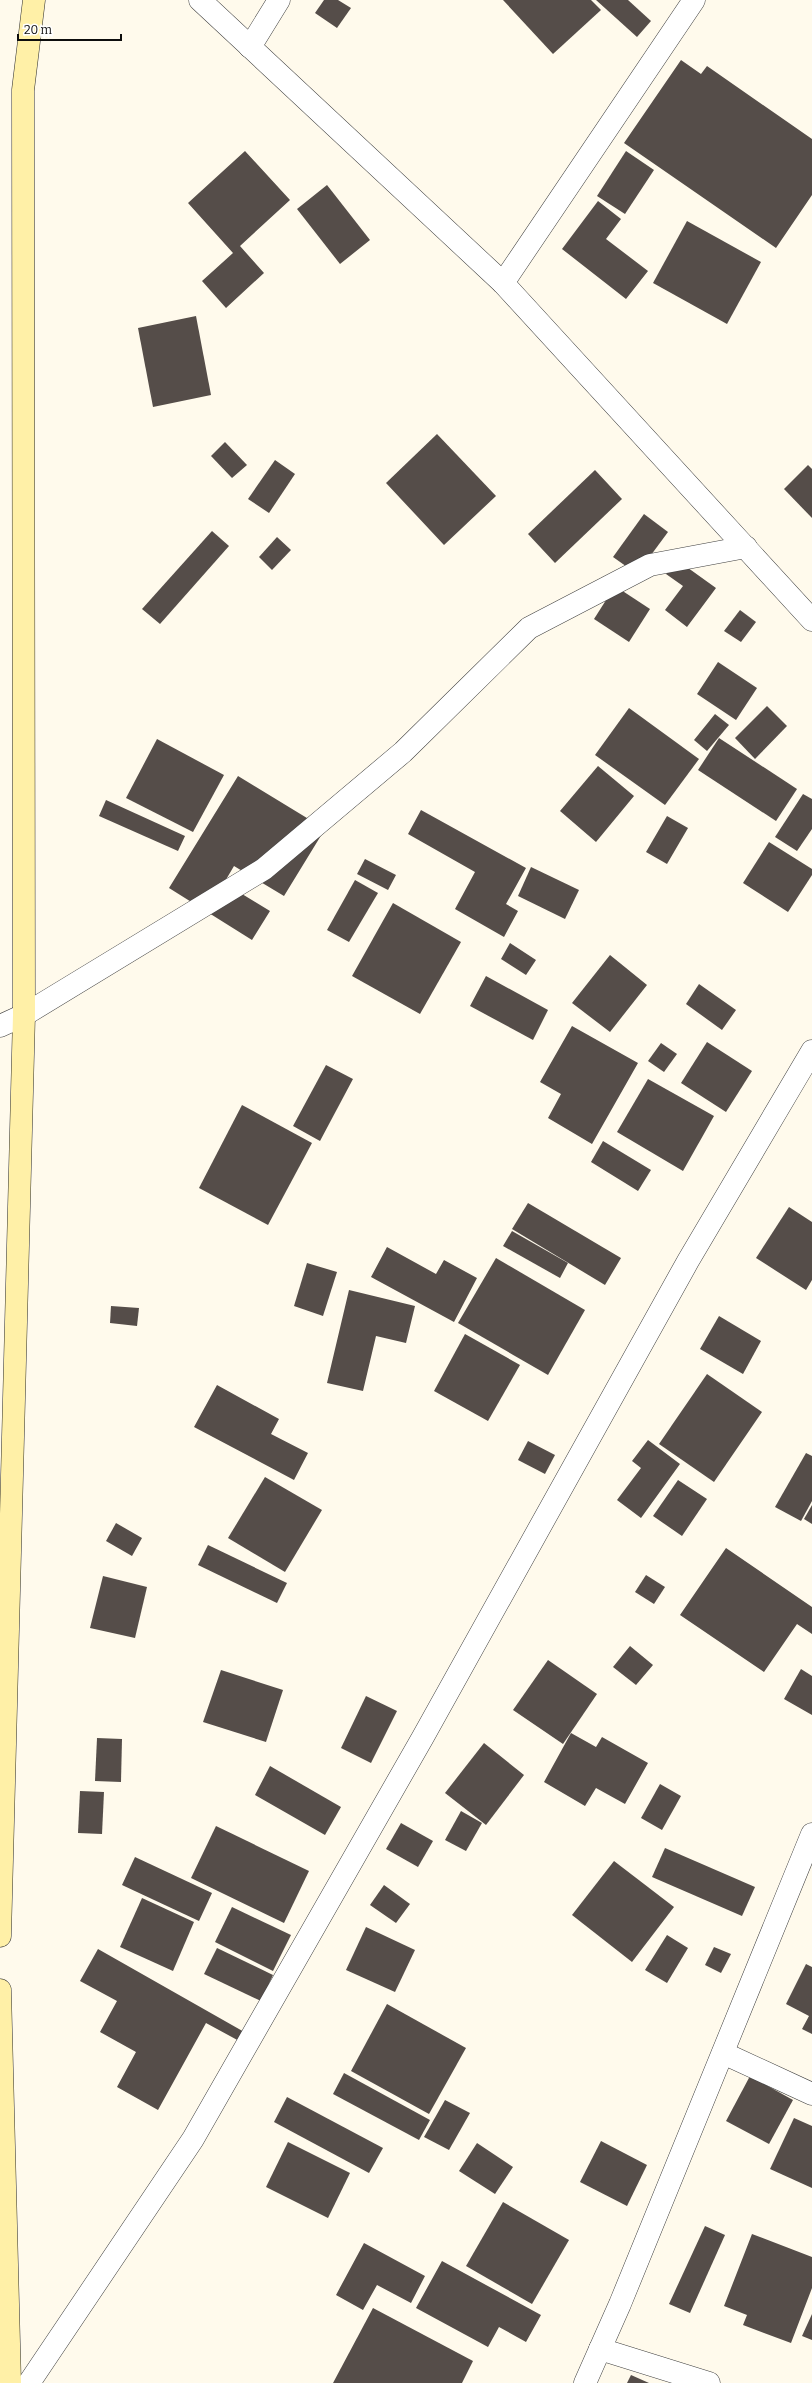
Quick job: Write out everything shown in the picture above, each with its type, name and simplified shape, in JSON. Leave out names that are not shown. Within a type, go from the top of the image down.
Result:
[{"type":"main road","points":[[0,1936],[24,1015],[23,90],[34,0]]},
{"type":"main road","points":[[0,1990],[10,2383]]},
{"type":"street","points":[[200,0],[503,283],[812,620]]},
{"type":"street","points":[[250,47],[279,0]]},
{"type":"street","points":[[503,283],[694,0]]},
{"type":"street","points":[[0,1026],[24,1015],[264,869],[403,752],[529,628],[650,565],[746,547]]},
{"type":"street","points":[[29,2383],[193,2139],[419,1744],[688,1261],[812,1051]]},
{"type":"street","points":[[585,2383],[723,2053],[812,1834]]},
{"type":"street","points":[[723,2053],[812,2094]]},
{"type":"street","points":[[600,2349],[709,2383]]},
{"type":"building","points":[[324,0],[338,0],[351,8],[337,28],[315,13]]},
{"type":"building","points":[[503,0],[591,0],[601,10],[553,54]]},
{"type":"building","points":[[596,0],[628,0],[651,21],[637,37]]},
{"type":"building","points":[[681,60],[701,74],[707,66],[812,139],[812,195],[776,248],[624,143]]},
{"type":"building","points":[[245,151],[290,200],[240,246],[264,273],[226,308],[202,281],[233,253],[188,203]]},
{"type":"building","points":[[626,151],[654,170],[625,214],[597,196]]},
{"type":"building","points":[[327,185],[370,240],[340,264],[297,209]]},
{"type":"building","points":[[598,201],[621,219],[606,239],[648,271],[626,299],[562,249]]},
{"type":"building","points":[[687,221],[761,262],[727,324],[653,283]]},
{"type":"building","points":[[196,316],[211,395],[153,407],[138,328]]},
{"type":"building","points":[[437,434],[496,496],[444,545],[386,483]]},
{"type":"building","points":[[225,442],[247,465],[232,478],[211,456]]},
{"type":"building","points":[[275,460],[295,474],[269,513],[248,499]]},
{"type":"building","points":[[808,465],[812,469],[812,518],[784,489]]},
{"type":"building","points":[[595,470],[622,499],[555,563],[528,534]]},
{"type":"building","points":[[644,514],[668,532],[637,574],[613,557]]},
{"type":"building","points":[[212,531],[229,546],[160,624],[142,609]]},
{"type":"building","points":[[277,537],[291,550],[272,570],[259,557]]},
{"type":"building","points":[[677,560],[716,588],[687,627],[665,610],[683,586],[666,574]]},
{"type":"building","points":[[615,586],[650,609],[629,642],[594,619]]},
{"type":"building","points":[[740,610],[756,622],[741,642],[724,631]]},
{"type":"building","points":[[718,662],[757,688],[736,720],[697,694]]},
{"type":"building","points":[[767,706],[787,726],[755,759],[735,738]]},
{"type":"building","points":[[629,708],[699,759],[665,805],[595,755]]},
{"type":"building","points":[[715,714],[729,725],[707,751],[694,740]]},
{"type":"building","points":[[719,738],[797,789],[776,821],[698,770]]},
{"type":"building","points":[[157,739],[224,775],[193,832],[126,798]]},
{"type":"building","points":[[598,766],[634,796],[596,842],[560,811]]},
{"type":"building","points":[[238,776],[325,829],[284,896],[234,866],[224,883],[270,911],[252,940],[169,888]]},
{"type":"building","points":[[803,794],[812,799],[812,829],[797,851],[775,837]]},
{"type":"building","points":[[106,800],[185,836],[178,851],[99,816]]},
{"type":"building","points":[[421,810],[526,868],[506,904],[518,911],[504,937],[455,909],[475,872],[408,834]]},
{"type":"building","points":[[667,816],[688,828],[667,864],[646,852]]},
{"type":"building","points":[[769,842],[812,869],[812,875],[788,912],[743,883]]},
{"type":"building","points":[[365,859],[396,875],[388,890],[357,874]]},
{"type":"building","points":[[531,867],[579,890],[565,919],[518,896]]},
{"type":"building","points":[[355,880],[378,893],[349,942],[327,930]]},
{"type":"building","points":[[393,903],[461,942],[420,1014],[352,976]]},
{"type":"building","points":[[510,943],[536,960],[526,975],[501,959]]},
{"type":"building","points":[[610,955],[647,985],[610,1032],[572,1003]]},
{"type":"building","points":[[486,976],[548,1010],[533,1040],[470,1006]]},
{"type":"building","points":[[699,984],[736,1010],[722,1030],[686,1004]]},
{"type":"building","points":[[572,1026],[638,1063],[592,1144],[548,1118],[561,1094],[540,1082]]},
{"type":"building","points":[[707,1042],[752,1071],[726,1112],[681,1083]]},
{"type":"building","points":[[661,1043],[677,1054],[664,1072],[648,1061]]},
{"type":"building","points":[[326,1065],[353,1079],[320,1141],[293,1126]]},
{"type":"building","points":[[648,1079],[714,1116],[683,1171],[617,1132]]},
{"type":"building","points":[[242,1105],[312,1143],[268,1225],[199,1188]]},
{"type":"building","points":[[603,1141],[651,1170],[638,1191],[591,1162]]},
{"type":"building","points":[[528,1203],[621,1258],[605,1285],[512,1229]]},
{"type":"building","points":[[789,1207],[812,1222],[812,1280],[806,1290],[756,1258]]},
{"type":"building","points":[[512,1231],[568,1263],[560,1278],[503,1246]]},
{"type":"building","points":[[387,1247],[436,1274],[444,1260],[477,1278],[454,1322],[371,1277]]},
{"type":"building","points":[[496,1258],[585,1310],[548,1375],[458,1323]]},
{"type":"building","points":[[307,1263],[337,1272],[323,1316],[294,1306]]},
{"type":"building","points":[[349,1290],[415,1306],[406,1343],[376,1336],[363,1391],[327,1383]]},
{"type":"building","points":[[111,1306],[139,1308],[137,1326],[110,1323]]},
{"type":"building","points":[[719,1316],[761,1341],[743,1374],[700,1349]]},
{"type":"building","points":[[465,1334],[520,1365],[488,1421],[434,1391]]},
{"type":"building","points":[[707,1374],[762,1412],[714,1482],[659,1444]]},
{"type":"building","points":[[217,1385],[279,1419],[271,1434],[308,1453],[294,1480],[194,1427]]},
{"type":"building","points":[[648,1440],[680,1464],[641,1518],[617,1500],[641,1468],[632,1461]]},
{"type":"building","points":[[528,1441],[555,1455],[545,1474],[518,1460]]},
{"type":"building","points":[[806,1453],[812,1456],[812,1501],[801,1521],[775,1507]]},
{"type":"building","points":[[265,1477],[322,1510],[285,1572],[228,1538]]},
{"type":"building","points":[[678,1480],[707,1499],[682,1536],[653,1516]]},
{"type":"building","points":[[812,1505],[812,1524],[804,1519]]},
{"type":"building","points":[[116,1523],[142,1538],[132,1556],[106,1541]]},
{"type":"building","points":[[208,1545],[287,1583],[277,1603],[198,1565]]},
{"type":"building","points":[[726,1548],[812,1607],[812,1634],[797,1624],[764,1672],[680,1615]]},
{"type":"building","points":[[646,1575],[665,1587],[654,1604],[635,1592]]},
{"type":"building","points":[[103,1576],[147,1587],[135,1638],[90,1628]]},
{"type":"building","points":[[630,1646],[653,1665],[636,1685],[613,1667]]},
{"type":"building","points":[[548,1660],[597,1694],[563,1744],[513,1710]]},
{"type":"building","points":[[801,1669],[812,1676],[812,1715],[784,1699]]},
{"type":"building","points":[[221,1670],[283,1690],[266,1742],[203,1722]]},
{"type":"building","points":[[366,1696],[397,1711],[371,1763],[341,1748]]},
{"type":"building","points":[[571,1733],[596,1747],[602,1737],[648,1763],[625,1804],[596,1788],[585,1806],[544,1782]]},
{"type":"building","points":[[97,1738],[122,1739],[121,1782],[95,1781]]},
{"type":"building","points":[[484,1743],[524,1775],[486,1825],[445,1793]]},
{"type":"building","points":[[270,1766],[341,1807],[325,1835],[255,1795]]},
{"type":"building","points":[[660,1784],[681,1796],[662,1830],[641,1818]]},
{"type":"building","points":[[80,1791],[104,1792],[102,1834],[78,1833]]},
{"type":"building","points":[[461,1811],[482,1823],[466,1851],[445,1840]]},
{"type":"building","points":[[401,1823],[433,1841],[418,1867],[386,1849]]},
{"type":"building","points":[[216,1826],[309,1871],[284,1923],[191,1878]]},
{"type":"building","points":[[665,1848],[755,1887],[742,1916],[652,1877]]},
{"type":"building","points":[[135,1857],[212,1893],[199,1921],[122,1885]]},
{"type":"building","points":[[614,1861],[674,1907],[632,1962],[572,1915]]},
{"type":"building","points":[[384,1885],[410,1904],[396,1923],[370,1905]]},
{"type":"building","points":[[142,1898],[194,1922],[173,1971],[120,1947]]},
{"type":"building","points":[[232,1907],[291,1935],[273,1971],[215,1942]]},
{"type":"building","points":[[366,1927],[415,1950],[395,1992],[346,1970]]},
{"type":"building","points":[[667,1935],[688,1948],[667,1983],[645,1970]]},
{"type":"building","points":[[714,1947],[731,1954],[721,1973],[705,1965]]},
{"type":"building","points":[[217,1948],[273,1975],[261,2001],[204,1974]]},
{"type":"building","points":[[98,1949],[246,2033],[241,2042],[206,2023],[158,2110],[117,2087],[136,2052],[100,2032],[117,2001],[80,1981]]},
{"type":"building","points":[[806,1964],[812,1967],[812,2034],[802,2029],[809,2016],[786,2004]]},
{"type":"building","points":[[387,2004],[466,2048],[429,2114],[351,2071]]},
{"type":"building","points":[[344,2073],[430,2120],[419,2140],[333,2094]]},
{"type":"building","points":[[750,2076],[793,2100],[769,2144],[726,2121]]},
{"type":"building","points":[[287,2097],[383,2148],[369,2173],[274,2122]]},
{"type":"building","points":[[445,2100],[470,2113],[449,2150],[424,2137]]},
{"type":"building","points":[[794,2118],[812,2126],[812,2188],[770,2169]]},
{"type":"building","points":[[601,2141],[647,2165],[627,2206],[580,2182]]},
{"type":"building","points":[[288,2142],[350,2173],[328,2218],[266,2187]]},
{"type":"building","points":[[477,2143],[513,2167],[495,2194],[459,2171]]},
{"type":"building","points":[[503,2202],[569,2240],[532,2304],[466,2266]]},
{"type":"building","points":[[705,2226],[725,2235],[690,2313],[669,2304]]},
{"type":"building","points":[[752,2234],[812,2257],[812,2288],[791,2343],[743,2325],[747,2315],[724,2306]]},
{"type":"building","points":[[364,2243],[425,2276],[411,2303],[377,2285],[363,2310],[336,2295]]},
{"type":"building","points":[[442,2261],[541,2315],[526,2342],[499,2327],[488,2347],[416,2308]]},
{"type":"building","points":[[373,2308],[473,2361],[462,2383],[333,2383]]},
{"type":"building","points":[[812,2314],[812,2340],[802,2336]]},
{"type":"building","points":[[631,2375],[649,2383],[627,2383]]}]
